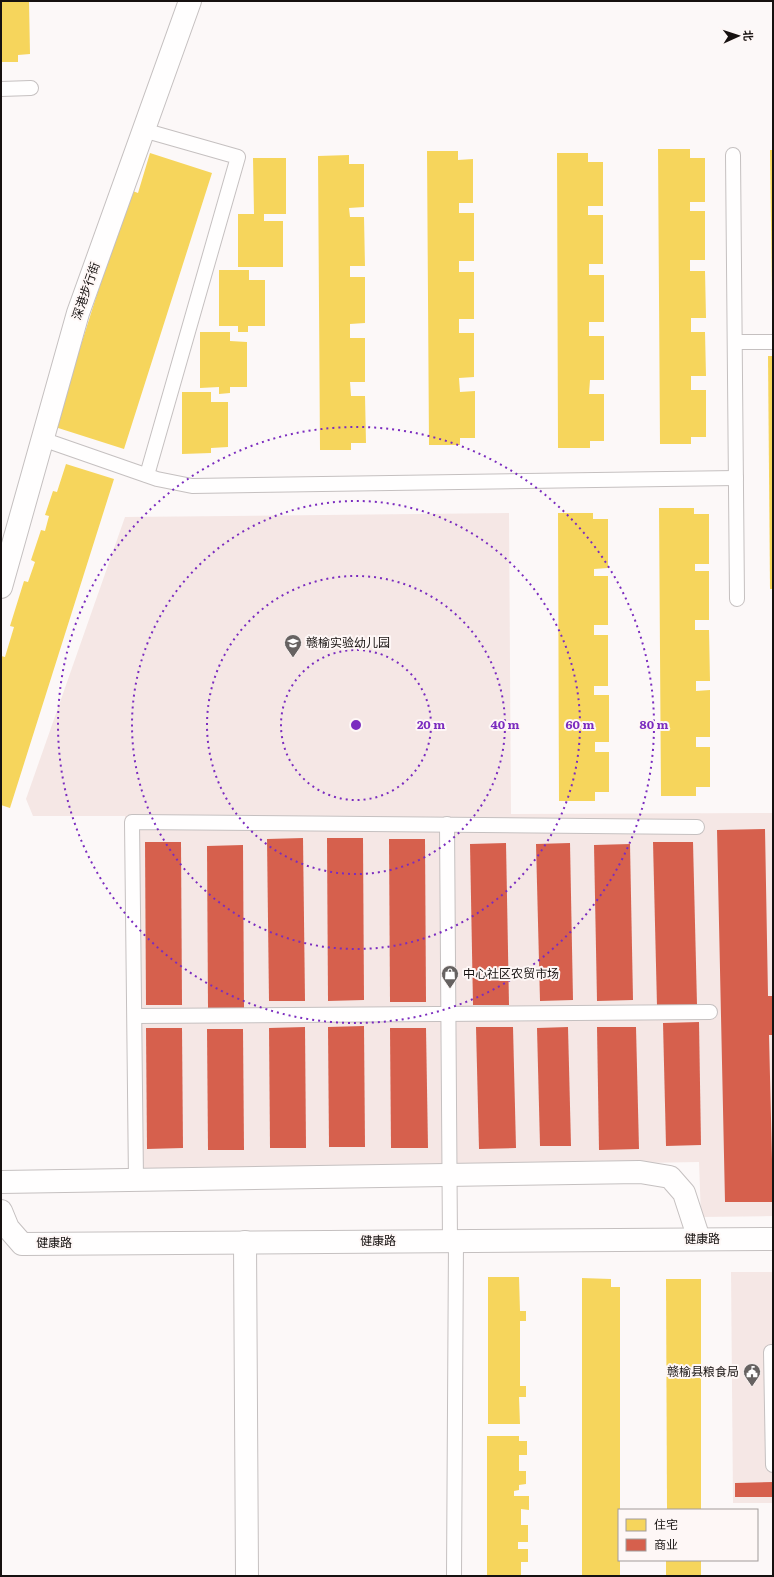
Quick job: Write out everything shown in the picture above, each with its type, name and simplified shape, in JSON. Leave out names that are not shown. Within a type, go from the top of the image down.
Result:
[{"type":"street","name":"深港步行街","points":[[1,587],[78,313],[190,1]]},
{"type":"street","points":[[1,1182],[640,1172],[670,1177],[684,1193],[699,1239]]},
{"type":"street","name":"健康路","points":[[1,1212],[8,1228],[22,1244],[773,1239]]},
{"type":"street","points":[[245,1242],[247,1576]]},
{"type":"lane","points":[[1,88],[31,88]]},
{"type":"lane","points":[[143,130],[238,157],[146,475]]},
{"type":"lane","points":[[733,155],[737,599]]},
{"type":"lane","points":[[735,342],[773,342]]},
{"type":"lane","points":[[42,439],[146,475],[192,486],[736,478]]},
{"type":"lane","points":[[136,1180],[132,822],[697,827]]},
{"type":"lane","points":[[447,824],[450,1175],[453,1241],[454,1576]]},
{"type":"lane","points":[[135,1016],[710,1012]]},
{"type":"lane","points":[[771,1352],[773,1465]]},
{"type":"shaded area","name":"中心社区农贸市场","points":[[509,513],[511,814],[773,813],[773,1216],[701,1217],[699,1162],[128,1172],[125,816],[33,816],[26,799],[125,517]]},
{"type":"shaded area","name":"赣榆县粮食局","points":[[731,1272],[773,1272],[773,1503],[733,1503]]},
{"type":"building: 住宅","points":[[1,1],[29,1],[30,54],[18,55],[18,62],[1,62]]},
{"type":"building: 住宅","points":[[658,149],[690,149],[690,158],[705,158],[705,202],[690,202],[690,211],[705,211],[705,260],[690,260],[690,271],[705,271],[706,318],[691,318],[691,332],[705,332],[706,376],[691,376],[691,390],[706,390],[706,437],[691,437],[691,444],[660,444]]},
{"type":"building: 住宅","points":[[770,150],[773,150],[773,297],[772,297]]},
{"type":"building: 住宅","points":[[427,151],[458,151],[458,160],[473,159],[473,203],[459,203],[459,213],[474,213],[474,261],[459,261],[459,272],[474,272],[474,319],[459,319],[459,333],[474,333],[474,377],[459,378],[460,392],[475,391],[475,438],[460,438],[460,445],[429,445]]},
{"type":"building: 住宅","points":[[150,153],[212,173],[124,449],[55,427],[130,190],[138,193]]},
{"type":"building: 住宅","points":[[557,153],[588,153],[588,162],[603,162],[603,206],[588,206],[588,215],[603,215],[603,264],[589,264],[589,275],[604,275],[604,322],[589,322],[589,336],[604,336],[604,380],[590,380],[589,394],[604,394],[604,441],[590,441],[590,448],[558,448]]},
{"type":"building: 住宅","points":[[349,155],[349,164],[364,164],[364,207],[349,208],[350,217],[364,217],[365,266],[350,266],[350,277],[365,277],[365,323],[350,324],[350,338],[365,338],[365,382],[350,382],[351,396],[365,396],[366,443],[351,443],[351,450],[320,450],[318,156]]},
{"type":"building: 住宅","points":[[253,158],[286,158],[286,214],[264,214],[264,221],[283,221],[283,267],[238,267],[238,214],[254,214]]},
{"type":"building: 住宅","points":[[219,270],[249,270],[249,280],[265,280],[265,326],[248,326],[248,332],[238,332],[238,326],[219,326]]},
{"type":"building: 住宅","points":[[200,332],[230,332],[230,341],[247,342],[247,387],[230,387],[230,393],[219,394],[219,387],[200,388]]},
{"type":"building: 住宅","points":[[768,356],[773,356],[773,589],[770,589]]},
{"type":"building: 住宅","points":[[182,392],[211,392],[211,402],[228,402],[228,447],[211,448],[211,453],[182,454]]},
{"type":"building: 住宅","points":[[66,464],[114,479],[10,808],[1,805],[1,656],[5,657],[14,627],[10,626],[24,581],[28,582],[35,562],[31,560],[41,530],[45,531],[49,516],[45,515],[53,491],[57,492]]},
{"type":"building: 住宅","points":[[659,508],[694,508],[694,514],[709,514],[709,564],[695,564],[695,571],[709,571],[709,620],[695,620],[695,630],[709,630],[710,681],[696,681],[696,691],[710,690],[710,737],[696,737],[696,747],[710,747],[710,787],[696,787],[696,796],[661,796]]},
{"type":"building: 住宅","points":[[558,513],[593,513],[593,519],[608,519],[608,568],[594,569],[594,576],[608,576],[608,625],[594,625],[594,635],[608,635],[608,686],[594,686],[594,695],[609,695],[609,742],[595,742],[595,752],[609,752],[609,792],[595,792],[595,801],[559,801]]},
{"type":"building: 住宅","points":[[488,1277],[519,1277],[520,1311],[526,1311],[526,1321],[520,1321],[520,1386],[526,1386],[526,1397],[519,1397],[520,1424],[488,1424]]},
{"type":"building: 住宅","points":[[582,1278],[611,1279],[611,1287],[620,1287],[620,1509],[618,1509],[618,1561],[620,1561],[620,1576],[582,1576]]},
{"type":"building: 住宅","points":[[666,1279],[701,1279],[701,1509],[667,1509]]},
{"type":"building: 住宅","points":[[487,1436],[519,1436],[519,1441],[527,1441],[527,1455],[519,1455],[519,1471],[526,1471],[526,1484],[519,1485],[519,1490],[514,1491],[514,1496],[529,1496],[529,1510],[521,1509],[521,1525],[528,1525],[528,1542],[518,1542],[518,1549],[528,1549],[528,1562],[521,1562],[521,1576],[487,1576]]},
{"type":"building: 住宅","points":[[666,1561],[701,1561],[701,1576],[666,1576]]},
{"type":"building: 商业","points":[[765,829],[768,996],[773,996],[773,1035],[769,1035],[773,1202],[725,1202],[717,830]]},
{"type":"building: 商业","points":[[303,838],[305,1001],[269,1001],[267,839]]},
{"type":"building: 商业","points":[[327,838],[363,838],[364,1000],[328,1001]]},
{"type":"building: 商业","points":[[389,839],[425,839],[426,1002],[390,1002]]},
{"type":"building: 商业","points":[[145,842],[181,842],[182,1005],[146,1005]]},
{"type":"building: 商业","points":[[653,842],[693,842],[697,1005],[657,1006]]},
{"type":"building: 商业","points":[[506,843],[509,1005],[473,1005],[470,844]]},
{"type":"building: 商业","points":[[570,843],[573,1000],[540,1001],[536,844]]},
{"type":"building: 商业","points":[[630,844],[633,1000],[597,1001],[594,845]]},
{"type":"building: 商业","points":[[243,845],[244,1008],[208,1008],[207,846]]},
{"type":"building: 商业","points":[[699,1022],[701,1145],[666,1146],[663,1023]]},
{"type":"building: 商业","points":[[364,1026],[365,1147],[329,1147],[328,1027]]},
{"type":"building: 商业","points":[[305,1027],[306,1148],[270,1148],[269,1028]]},
{"type":"building: 商业","points":[[476,1027],[513,1027],[516,1148],[479,1149]]},
{"type":"building: 商业","points":[[568,1027],[571,1146],[540,1146],[537,1028]]},
{"type":"building: 商业","points":[[597,1027],[636,1027],[639,1149],[599,1150]]},
{"type":"building: 商业","points":[[146,1028],[182,1028],[183,1148],[147,1149]]},
{"type":"building: 商业","points":[[390,1028],[426,1028],[428,1148],[391,1148]]},
{"type":"building: 商业","points":[[207,1029],[243,1029],[244,1150],[208,1150]]},
{"type":"building: 商业","points":[[773,1482],[773,1497],[735,1497],[735,1483]]},
{"type":"place","name":"赣榆实验幼儿园","points":[[293,658]]},
{"type":"place","name":"中心社区农贸市场","points":[[450,989]]},
{"type":"place","name":"赣榆县粮食局","points":[[752,1387]]}]
